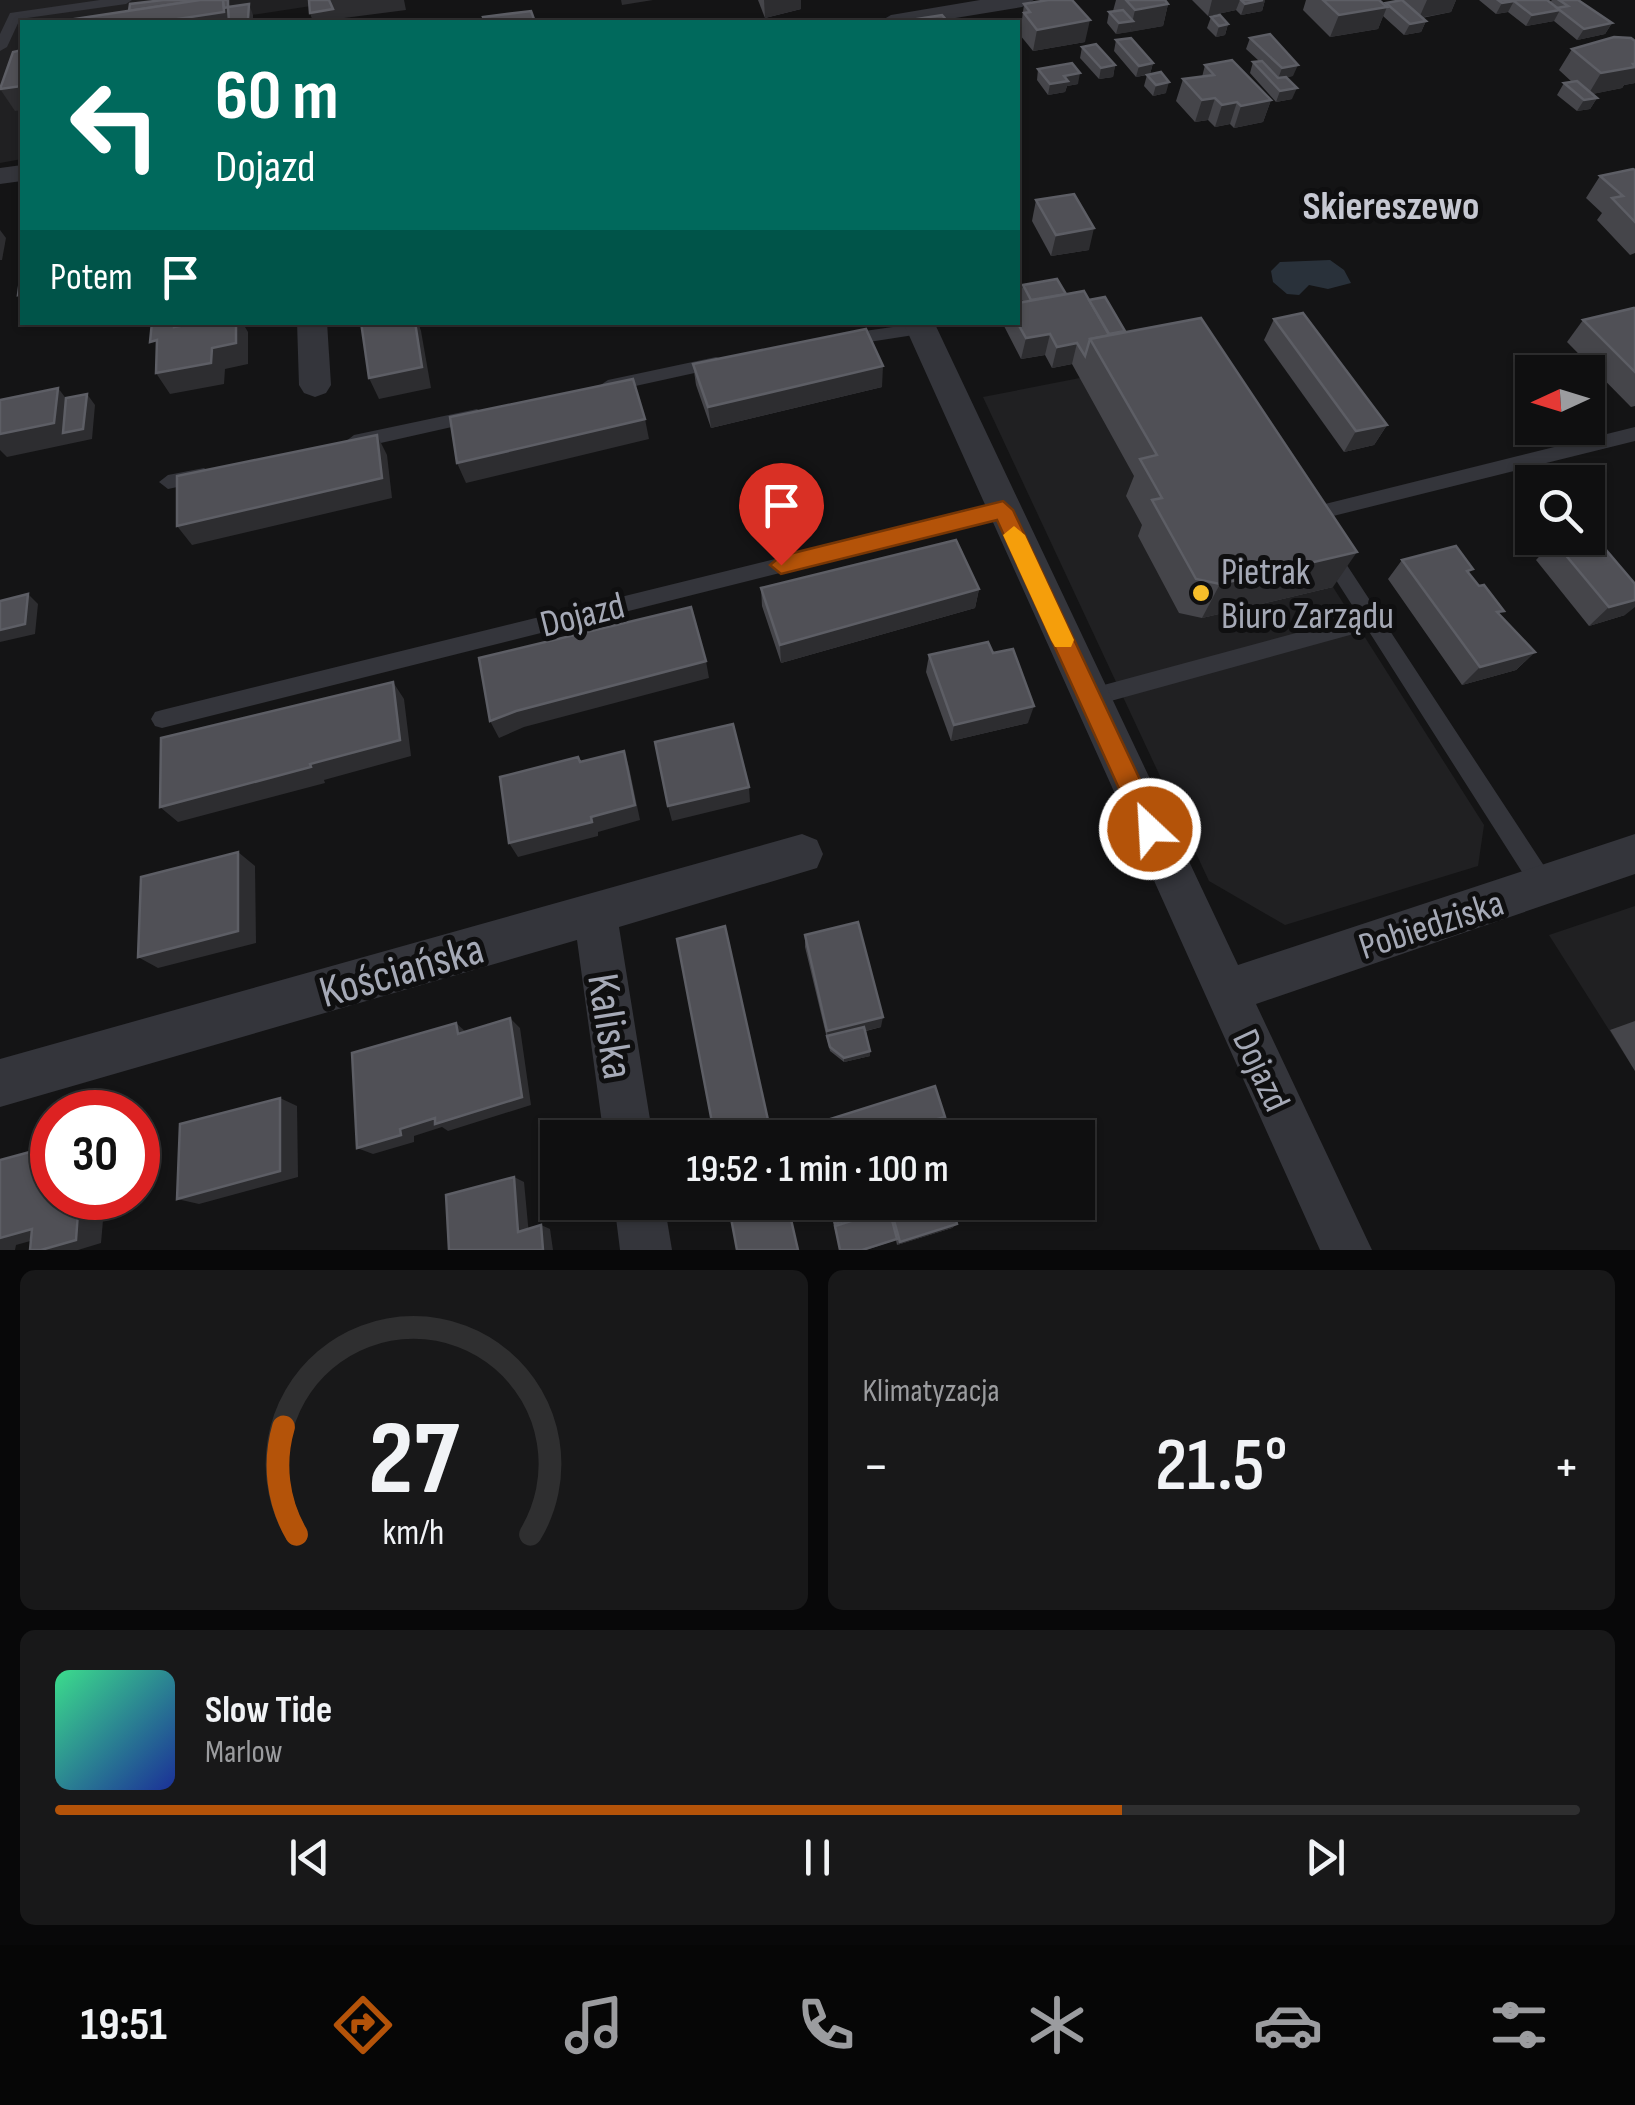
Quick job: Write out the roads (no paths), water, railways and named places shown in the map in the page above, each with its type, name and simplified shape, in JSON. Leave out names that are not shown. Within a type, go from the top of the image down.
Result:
[{"type":"street","points":[[903,20],[1022,0]]},
{"type":"street","points":[[312,325],[315,385]]},
{"type":"street","name":"Dojazd","points":[[919,326],[1346,1250]]},
{"type":"street","name":"Kościańska","points":[[0,1083],[802,854]]},
{"type":"street","name":"Pobiedziska","points":[[1226,992],[1635,854]]},
{"type":"street","name":"Kaliska","points":[[595,914],[626,1120]]},
{"type":"street","points":[[642,1220],[646,1250]]},
{"type":"lane","points":[[0,47],[14,16],[126,0]]},
{"type":"lane","points":[[824,342],[919,326]]},
{"type":"lane","points":[[590,390],[743,357]]},
{"type":"lane","points":[[340,445],[494,411]]},
{"type":"lane","points":[[1544,886],[1300,508],[1635,434]]},
{"type":"lane","points":[[168,482],[226,470]]},
{"type":"lane","name":"Dojazd","points":[[162,719],[1003,510]]},
{"type":"lane","points":[[1090,698],[1372,620]]},
{"type":"place","name":"Pietrak Biuro Zarządu","points":[[1201,593]]},
{"type":"district","name":"Skiereszewo","points":[[1391,205]]}]
